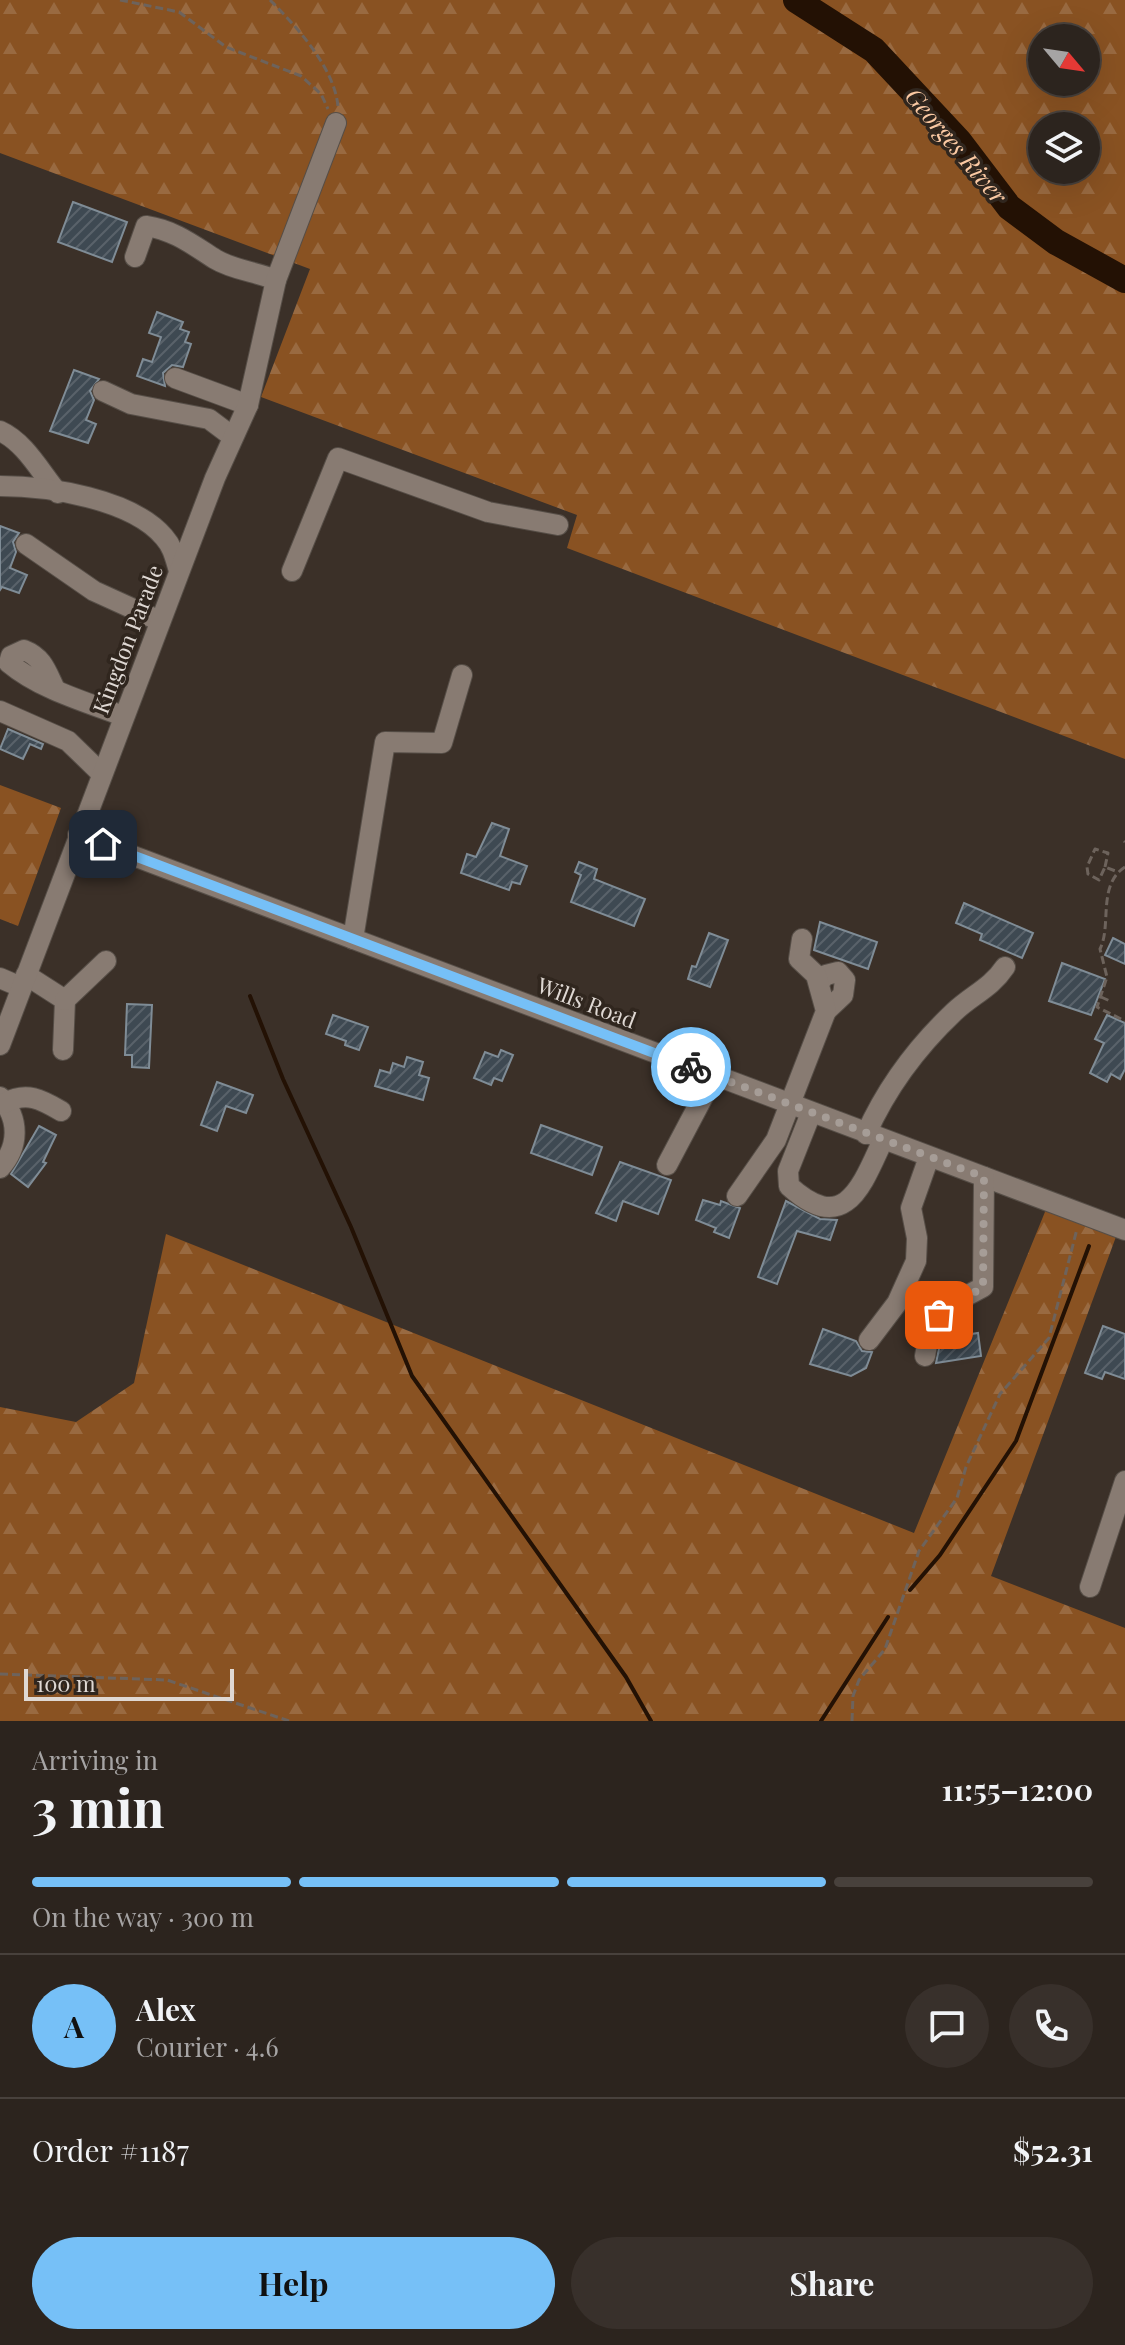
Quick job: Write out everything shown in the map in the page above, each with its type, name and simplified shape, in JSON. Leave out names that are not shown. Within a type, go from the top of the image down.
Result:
[{"type":"street","name":"Kingdon Parade","points":[[0,1045],[5,1017],[24,981],[179,571],[248,405],[276,280],[336,123]]},
{"type":"street","points":[[135,257],[146,226],[161,228],[201,247],[216,260],[276,280]]},
{"type":"street","points":[[175,378],[248,405]]},
{"type":"street","points":[[103,391],[131,404],[209,419],[233,437]]},
{"type":"street","points":[[0,431],[17,443],[58,493]]},
{"type":"street","points":[[292,571],[338,458],[488,512],[558,525]]},
{"type":"street","points":[[0,486],[58,493],[120,507],[142,517],[172,547],[179,571]]},
{"type":"street","points":[[26,544],[94,591],[160,621]]},
{"type":"street","points":[[353,939],[385,742],[442,743],[462,675]]},
{"type":"street","points":[[54,687],[123,716]]},
{"type":"street","points":[[0,711],[68,741],[101,773]]},
{"type":"street","name":"Wills Road","points":[[78,835],[1125,1230]]},
{"type":"street","points":[[737,1196],[770,1152],[826,1011],[819,982],[799,959],[802,939]]},
{"type":"street","points":[[63,1050],[65,1000],[106,961]]},
{"type":"street","points":[[811,1113],[788,1171],[789,1186],[798,1194],[822,1204],[835,1208],[843,1206],[858,1190],[888,1087],[955,1010],[996,982],[1005,967]]},
{"type":"street","points":[[0,978],[24,981],[65,1000]]},
{"type":"street","points":[[667,1165],[714,1076]]},
{"type":"street","points":[[0,1168],[15,1146],[16,1131],[3,1100],[36,1096],[61,1111]]},
{"type":"street","points":[[869,1340],[897,1303],[916,1261],[917,1238],[911,1208],[929,1157]]},
{"type":"street","points":[[925,1356],[931,1323],[957,1301],[983,1287],[984,1177]]},
{"type":"street","points":[[1090,1587],[1125,1481]]},
{"type":"path","points":[[120,0],[179,12],[226,47],[301,76],[321,94],[336,123]]},
{"type":"path","points":[[270,0],[308,44],[333,85],[338,103],[336,123]]},
{"type":"path","points":[[1095,849],[1108,853],[1105,867],[1099,880],[1088,874],[1087,867],[1095,849]]},
{"type":"path","points":[[1105,867],[1118,872]]},
{"type":"path","points":[[1125,867],[1118,872],[1103,910],[1106,937],[1100,949],[1107,977],[1097,1007],[1125,1021]]},
{"type":"path","points":[[1101,997],[1110,1001]]},
{"type":"path","points":[[852,1721],[853,1696],[859,1680],[885,1649],[919,1551],[957,1498],[966,1467],[1000,1394],[1049,1338],[1082,1214]]},
{"type":"path","points":[[0,1674],[167,1680],[289,1721]]},
{"type":"green space","points":[[0,0],[1125,0],[1125,759],[567,548],[577,515],[261,397],[310,269],[0,153]]},
{"type":"green space","points":[[0,785],[61,808],[18,926],[0,919]]},
{"type":"green space","points":[[1047,1207],[1117,1234],[991,1576],[1125,1628],[1125,1721],[0,1721],[0,1407],[76,1422],[134,1383],[166,1234],[914,1533]]},
{"type":"building","points":[[73,202],[127,222],[112,262],[58,242]]},
{"type":"building","points":[[157,312],[183,322],[180,329],[189,332],[185,342],[191,344],[183,367],[172,365],[163,373],[165,386],[137,376],[143,359],[152,362],[161,337],[149,333]]},
{"type":"building","points":[[74,370],[99,379],[90,391],[94,400],[86,420],[96,424],[88,443],[50,431]]},
{"type":"building","points":[[0,526],[19,533],[13,542],[16,552],[10,568],[27,575],[19,593],[2,587],[0,590]]},
{"type":"building","points":[[8,729],[43,744],[41,749],[30,744],[23,759],[0,749]]},
{"type":"building","points":[[492,823],[509,829],[500,856],[527,866],[520,884],[512,882],[509,890],[461,873],[467,854],[476,857]]},
{"type":"building","points":[[579,862],[597,869],[594,879],[645,899],[634,926],[571,902],[581,875],[575,872]]},
{"type":"building","points":[[964,903],[1033,933],[1022,958],[980,940],[982,934],[956,923]]},
{"type":"building","points":[[820,922],[877,942],[868,969],[814,950]]},
{"type":"building","points":[[709,933],[728,940],[710,987],[688,979]]},
{"type":"building","points":[[1113,938],[1125,944],[1125,964],[1105,955]]},
{"type":"building","points":[[1062,963],[1105,979],[1091,1015],[1049,1001]]},
{"type":"building","points":[[127,1004],[152,1005],[149,1068],[132,1067],[132,1055],[125,1055]]},
{"type":"building","points":[[333,1015],[368,1027],[359,1050],[345,1045],[346,1041],[326,1034]]},
{"type":"building","points":[[1107,1015],[1125,1023],[1125,1069],[1120,1079],[1111,1074],[1107,1082],[1090,1073],[1104,1043],[1095,1039]]},
{"type":"building","points":[[501,1050],[513,1055],[502,1081],[494,1078],[491,1085],[474,1078],[485,1052],[498,1057]]},
{"type":"building","points":[[407,1057],[423,1062],[419,1075],[429,1078],[423,1100],[375,1086],[380,1070],[390,1073],[393,1063],[404,1067]]},
{"type":"building","points":[[217,1082],[253,1095],[246,1113],[226,1106],[217,1131],[201,1125]]},
{"type":"building","points":[[541,1125],[602,1147],[592,1175],[531,1153]]},
{"type":"building","points":[[39,1126],[56,1135],[43,1162],[46,1163],[28,1187],[11,1174]]},
{"type":"building","points":[[620,1162],[671,1180],[658,1214],[623,1201],[616,1221],[596,1213]]},
{"type":"building","points":[[703,1200],[720,1205],[721,1201],[740,1208],[729,1238],[714,1232],[716,1228],[696,1220]]},
{"type":"building","points":[[786,1201],[820,1219],[837,1220],[830,1240],[797,1231],[777,1284],[758,1277]]},
{"type":"building","points":[[1103,1326],[1125,1334],[1125,1379],[1105,1372],[1102,1379],[1085,1373]]},
{"type":"building","points":[[823,1329],[856,1341],[862,1351],[872,1352],[866,1368],[851,1376],[810,1364]]},
{"type":"building","points":[[978,1333],[981,1356],[936,1363],[941,1339]]},
{"type":"waterway","name":"Georges River","points":[[796,0],[874,50],[959,141],[1009,207],[1056,242],[1125,280]]},
{"type":"waterway","points":[[250,996],[412,1376],[626,1677],[651,1721]]},
{"type":"waterway","points":[[910,1590],[940,1555],[1016,1441],[1089,1246]]},
{"type":"waterway","points":[[821,1721],[888,1617]]},
{"type":"way so far","points":[[691,1067],[984,1177],[983,1287],[939,1315]]},
{"type":"route","points":[[103,844],[691,1067]]}]
